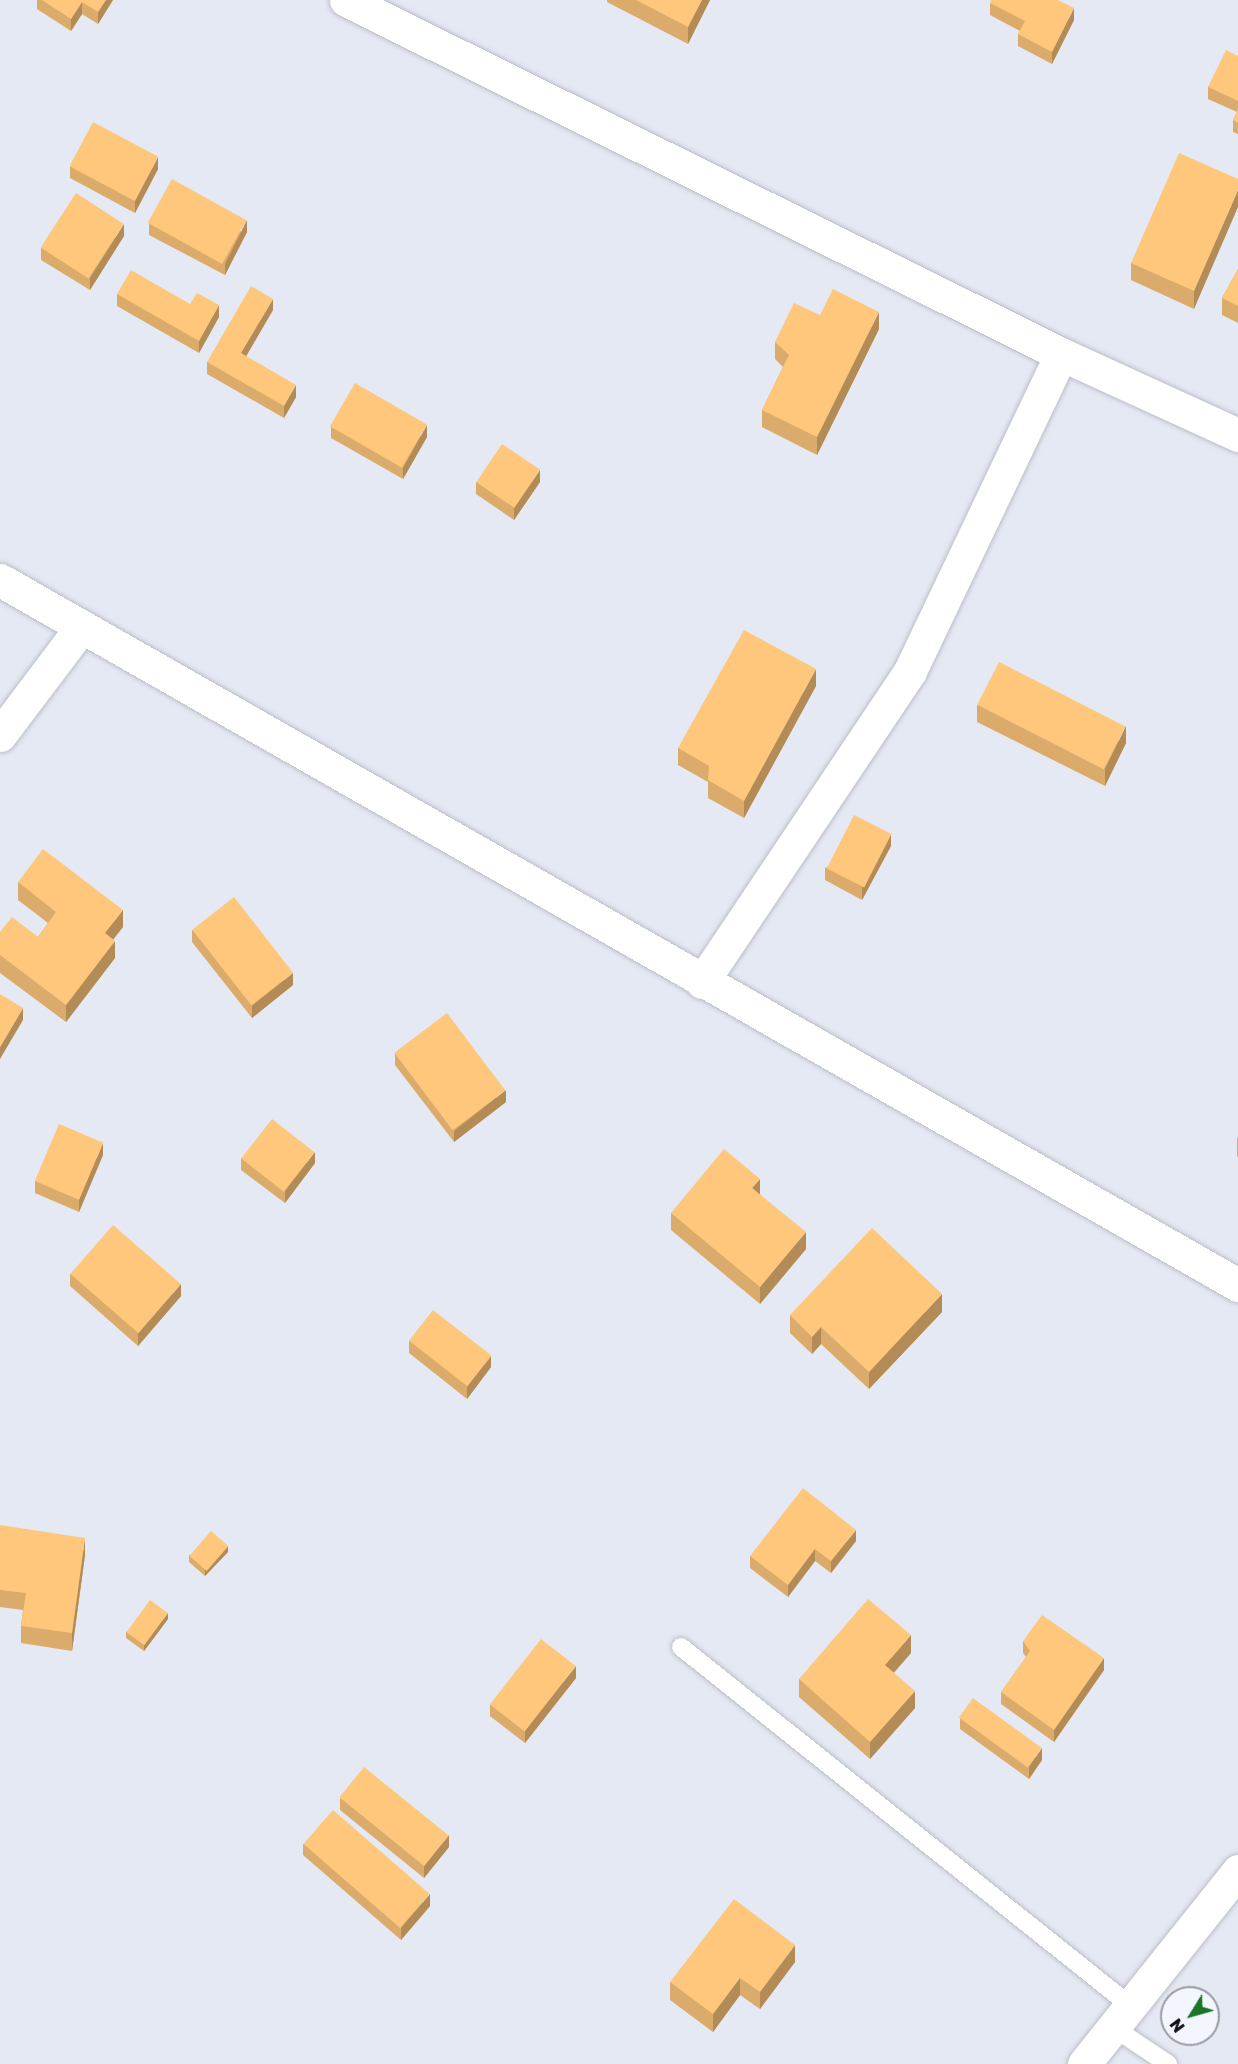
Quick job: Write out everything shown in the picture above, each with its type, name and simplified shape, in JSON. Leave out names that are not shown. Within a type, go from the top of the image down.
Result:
[{"type":"street","points":[[346,0],[1061,354],[1238,435]]},
{"type":"street","points":[[702,982],[910,671],[1061,354]]},
{"type":"street","points":[[0,580],[702,982],[1238,1285]]},
{"type":"street","points":[[0,735],[82,626]]},
{"type":"street","points":[[1084,2064],[1238,1871]]},
{"type":"lane","points":[[681,1647],[1123,2017],[1168,2064]]},
{"type":"building","points":[[42,0],[106,0],[98,12],[82,2],[71,19]]},
{"type":"building","points":[[636,0],[702,0],[688,27]]},
{"type":"building","points":[[991,0],[1058,0],[1074,8],[1052,52],[1018,34],[1025,21],[990,3]]},
{"type":"building","points":[[1226,50],[1238,56],[1238,101],[1208,87]]},
{"type":"building","points":[[1238,109],[1238,123],[1233,120]]},
{"type":"building","points":[[93,122],[158,157],[135,201],[70,166]]},
{"type":"building","points":[[1179,153],[1238,179],[1238,190],[1194,291],[1131,263]]},
{"type":"building","points":[[172,179],[246,220],[222,264],[148,223]]},
{"type":"building","points":[[76,193],[124,224],[88,279],[41,248]]},
{"type":"building","points":[[1238,269],[1238,306],[1222,298]]},
{"type":"building","points":[[131,270],[190,304],[197,293],[219,305],[199,341],[117,294]]},
{"type":"building","points":[[251,286],[273,299],[241,353],[296,385],[284,406],[207,362]]},
{"type":"building","points":[[833,289],[879,312],[817,437],[762,410],[789,355],[775,342],[794,303],[820,315]]},
{"type":"building","points":[[355,383],[427,424],[402,468],[330,426]]},
{"type":"building","points":[[502,444],[540,470],[514,508],[476,482]]},
{"type":"building","points":[[744,630],[816,669],[744,801],[708,780],[709,766],[678,748]]},
{"type":"building","points":[[999,662],[1126,726],[1104,769],[977,705]]},
{"type":"building","points":[[854,815],[891,834],[864,888],[827,868]]},
{"type":"building","points":[[43,849],[123,910],[105,933],[115,941],[66,1005],[0,955],[0,932],[12,917],[38,937],[56,912],[18,882]]},
{"type":"building","points":[[234,897],[293,973],[251,1005],[192,930]]},
{"type":"building","points":[[0,994],[23,1008],[0,1047]]},
{"type":"building","points":[[447,1013],[505,1090],[453,1130],[394,1053]]},
{"type":"building","points":[[272,1119],[315,1152],[284,1192],[241,1158]]},
{"type":"building","points":[[59,1124],[103,1143],[79,1200],[35,1181]]},
{"type":"building","points":[[724,1149],[760,1179],[752,1188],[806,1232],[760,1287],[671,1213]]},
{"type":"building","points":[[113,1225],[181,1284],[138,1333],[70,1274]]},
{"type":"building","points":[[872,1228],[942,1294],[869,1372],[821,1327],[812,1337],[790,1315]]},
{"type":"building","points":[[433,1310],[491,1356],[467,1386],[409,1341]]},
{"type":"building","points":[[803,1488],[856,1530],[831,1561],[815,1549],[788,1585],[750,1556]]},
{"type":"building","points":[[0,1525],[85,1538],[72,1633],[21,1626],[26,1593],[0,1590]]},
{"type":"building","points":[[211,1531],[228,1546],[207,1571],[189,1556]]},
{"type":"building","points":[[868,1599],[911,1635],[885,1665],[915,1691],[870,1742],[799,1679]]},
{"type":"building","points":[[150,1600],[168,1613],[144,1645],[126,1632]]},
{"type":"building","points":[[1042,1615],[1104,1658],[1054,1730],[1001,1692],[1030,1651],[1023,1641]]},
{"type":"building","points":[[541,1639],[576,1666],[525,1731],[490,1704]]},
{"type":"building","points":[[973,1698],[1042,1748],[1028,1767],[959,1717]]},
{"type":"building","points":[[364,1767],[449,1836],[424,1866],[339,1797]]},
{"type":"building","points":[[333,1810],[430,1894],[400,1928],[303,1844]]},
{"type":"building","points":[[734,1899],[795,1945],[760,1992],[740,1978],[713,2014],[670,1982]]}]
